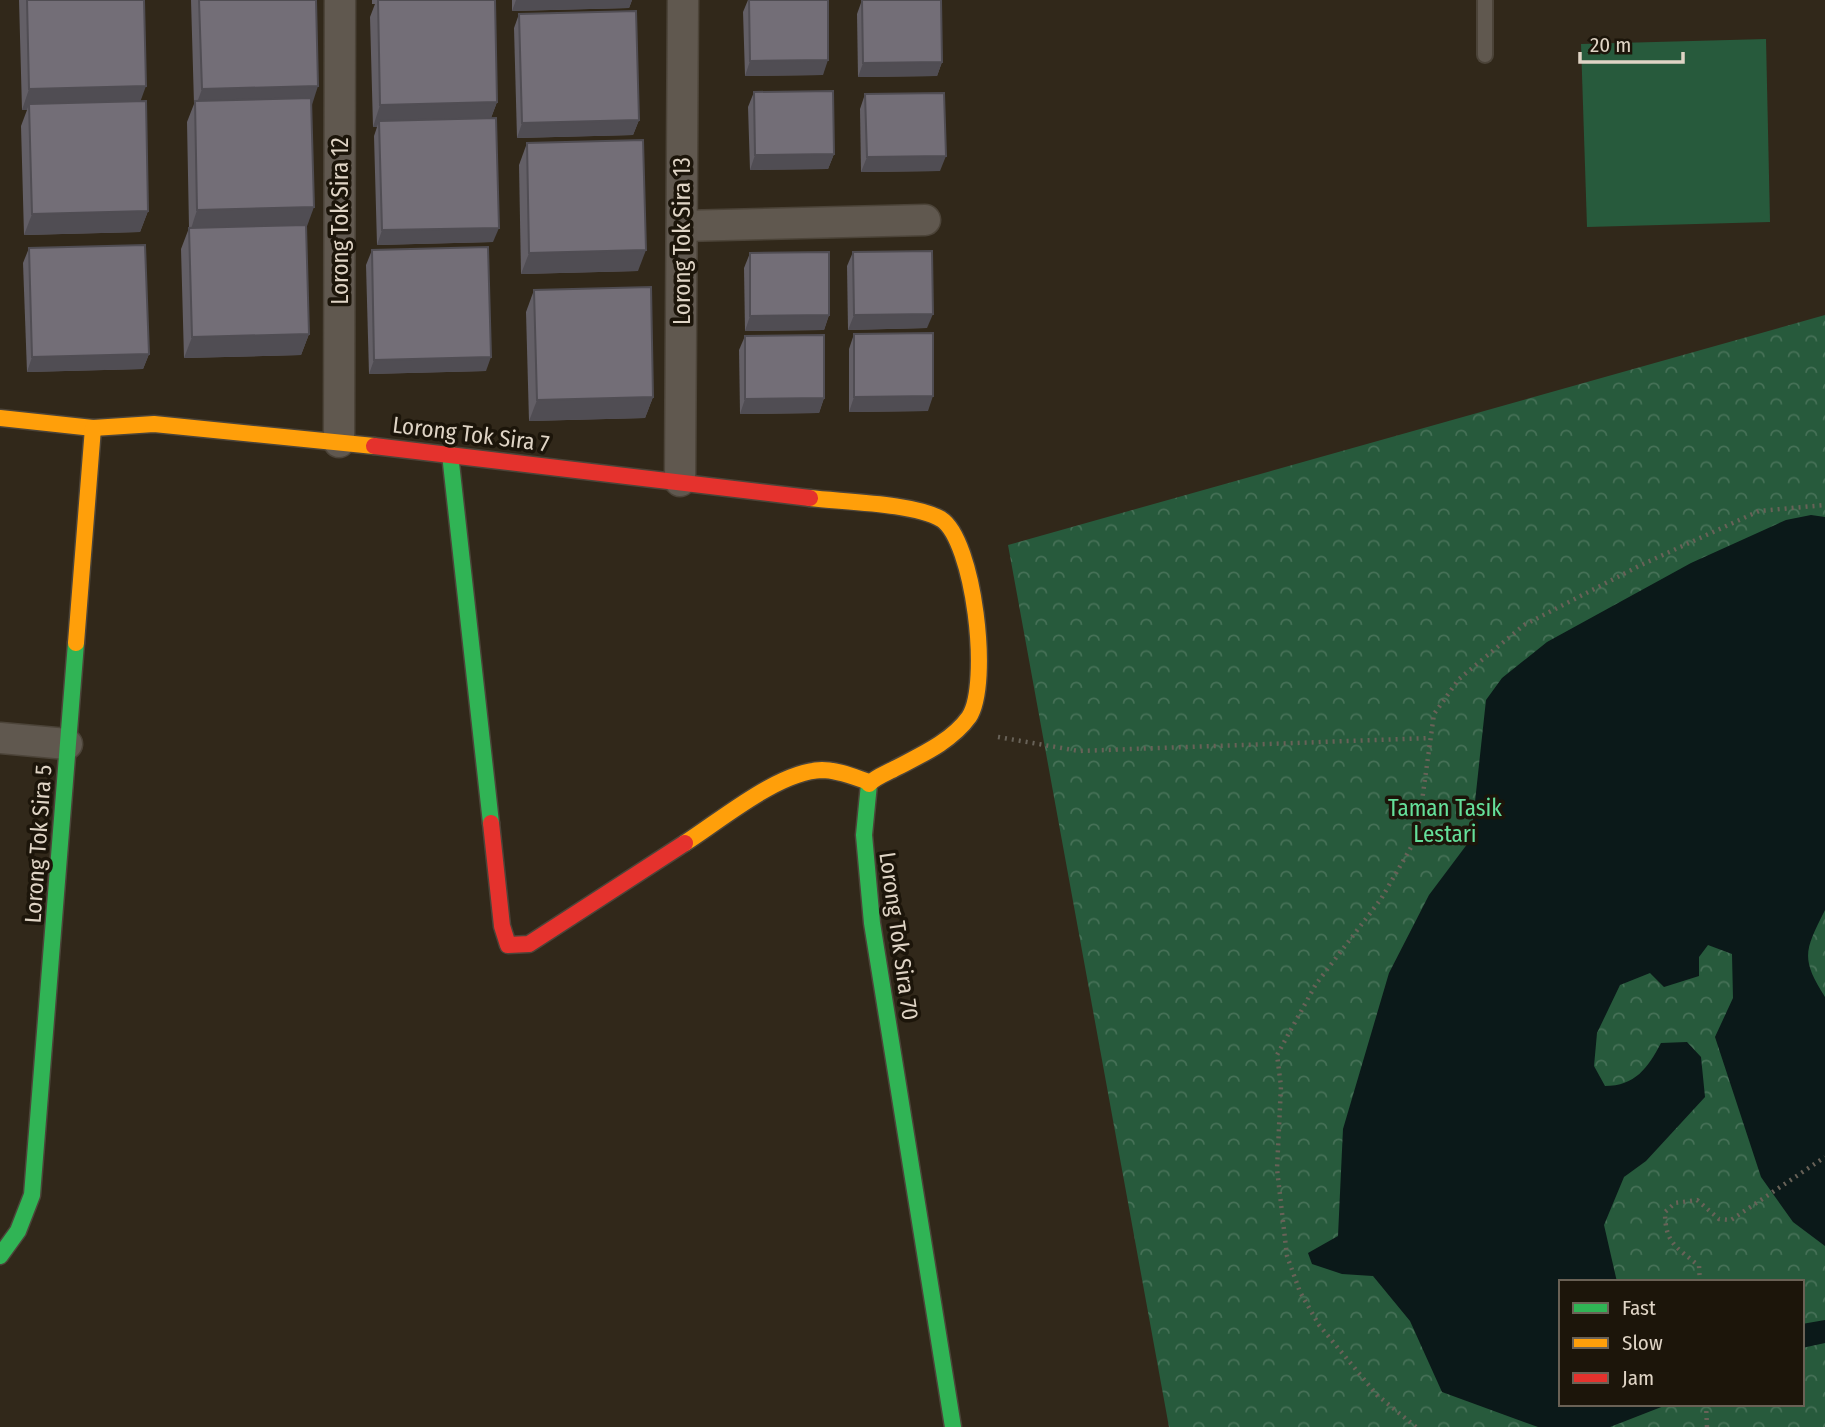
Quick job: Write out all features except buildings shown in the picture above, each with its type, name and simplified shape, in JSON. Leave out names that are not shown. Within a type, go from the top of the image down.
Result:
[{"type":"street","name":"Lorong Tok Sira 12","points":[[340,0],[340,442]]},
{"type":"street","name":"Lorong Tok Sira 13","points":[[680,481],[683,0]]},
{"type":"street","points":[[682,226],[925,220]]},
{"type":"street","name":"Lorong Tok Sira 7","points":[[0,418],[93,428],[128,423],[154,424],[340,442],[936,514],[956,533],[965,552],[980,670],[972,713]]},
{"type":"street","name":"Lorong Tok Sira 5","points":[[0,1256],[18,1231],[32,1195],[93,428]]},
{"type":"street","points":[[450,454],[502,926],[508,945],[529,944],[788,779],[810,770],[835,769],[869,782],[955,733],[972,713]]},
{"type":"street","points":[[0,738],[67,744]]},
{"type":"street","name":"Lorong Tok Sira 70","points":[[869,782],[863,809],[863,841],[872,923],[953,1427]]},
{"type":"lane","points":[[1485,0],[1485,55]]},
{"type":"path","points":[[1416,1427],[1377,1395],[1319,1325],[1300,1292],[1287,1256],[1277,1169],[1281,1086],[1277,1055],[1316,984],[1381,899],[1417,837],[1434,714],[1459,679],[1524,625],[1642,565],[1759,511],[1825,505]]},
{"type":"path","points":[[972,713],[999,738],[1080,751],[1430,738]]},
{"type":"path","points":[[1700,1280],[1699,1266],[1674,1247],[1665,1230],[1665,1212],[1675,1203],[1697,1200],[1719,1219],[1731,1220],[1754,1202],[1825,1157]]},
{"type":"path","points":[[1706,1406],[1707,1427]]},
{"type":"green space","points":[[1766,39],[1770,222],[1587,227],[1581,44]]},
{"type":"green space","name":"Taman Tasik Lestari","points":[[1825,315],[1825,1427],[1169,1427],[1008,545]]},
{"type":"shaded area","points":[[1811,515],[1825,517],[1825,910],[1813,935],[1808,954],[1812,973],[1825,997],[1825,1246],[1793,1222],[1761,1177],[1715,1037],[1733,998],[1732,954],[1708,945],[1699,957],[1699,976],[1664,987],[1650,973],[1620,985],[1597,1033],[1594,1066],[1605,1086],[1625,1083],[1639,1074],[1661,1043],[1687,1042],[1701,1057],[1705,1097],[1646,1161],[1624,1177],[1604,1225],[1617,1280],[1559,1280],[1559,1406],[1664,1406],[1610,1427],[1538,1427],[1442,1392],[1410,1321],[1373,1276],[1342,1274],[1312,1264],[1308,1253],[1338,1236],[1343,1129],[1389,973],[1429,895],[1471,839],[1486,700],[1502,678],[1547,642],[1691,563],[1786,520]]},
{"type":"shaded area","points":[[1825,1320],[1825,1343],[1804,1348],[1804,1324]]},
{"type":"traffic: fast","points":[[450,454],[491,823]]},
{"type":"traffic: fast","points":[[0,1256],[18,1231],[32,1195],[76,643]]},
{"type":"traffic: fast","points":[[869,784],[864,835],[872,923],[953,1427]]},
{"type":"traffic: slow","points":[[0,418],[93,428],[154,424],[374,446]]},
{"type":"traffic: slow","points":[[76,643],[93,428]]},
{"type":"traffic: slow","points":[[810,498],[896,506],[941,519],[953,532],[970,582],[976,614],[979,675],[969,717],[945,740],[869,784]]},
{"type":"traffic: slow","points":[[685,843],[769,787],[805,772],[834,771],[869,782]]},
{"type":"traffic: jam","points":[[374,446],[810,498]]},
{"type":"traffic: jam","points":[[491,823],[502,926],[508,945],[529,944],[685,843]]}]
